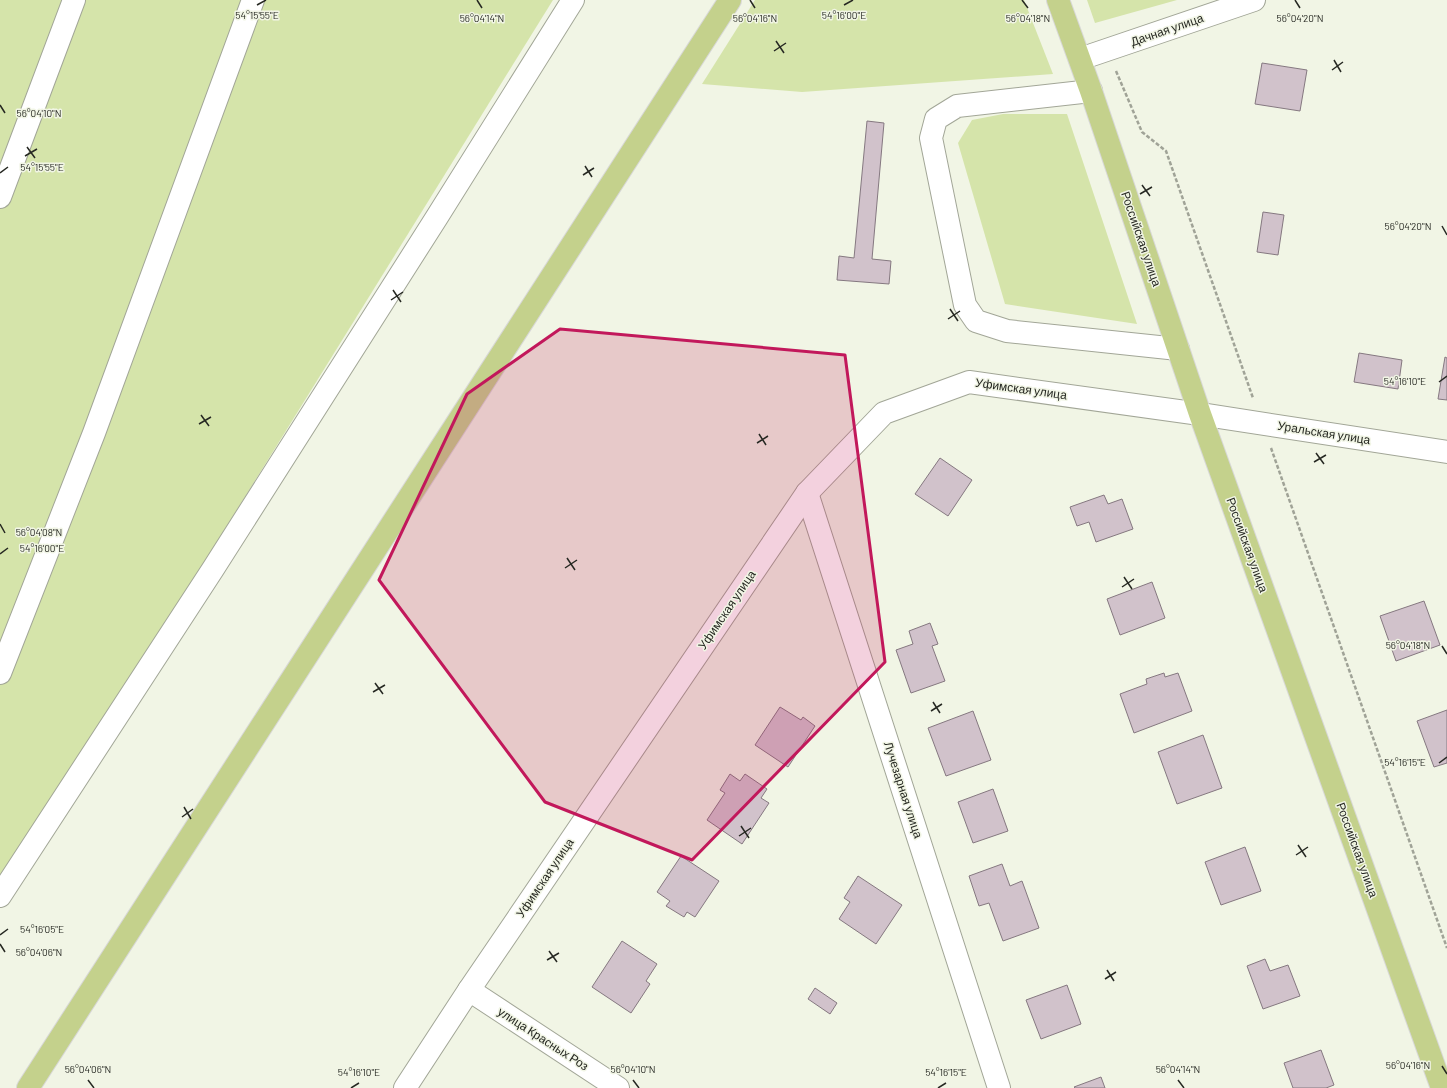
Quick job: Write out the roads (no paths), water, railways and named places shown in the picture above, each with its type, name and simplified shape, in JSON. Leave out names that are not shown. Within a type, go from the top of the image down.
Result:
[{"type":"main road","points":[[28,1088],[730,0]]},
{"type":"main road","name":"Российская улица","points":[[1058,0],[1091,91],[1200,414],[1442,1088]]},
{"type":"street","points":[[0,197],[74,0]]},
{"type":"street","points":[[0,673],[94,433],[253,0]]},
{"type":"street","points":[[0,896],[217,563],[438,217],[573,0]]},
{"type":"street","name":"Дачная улица","points":[[1080,59],[1254,0]]},
{"type":"street","points":[[1091,91],[957,106],[936,119],[931,138],[965,305],[976,321],[1007,331],[1178,349]]},
{"type":"street","name":"Уфимская улица","points":[[405,1088],[469,990],[807,493],[884,413],[969,382],[1200,414]]},
{"type":"street","name":"Уральская улица","points":[[1200,414],[1447,452]]},
{"type":"street","name":"Лучезарная улица","points":[[807,493],[999,1088]]},
{"type":"street","name":"улица Красных Роз","points":[[469,990],[618,1088]]}]
